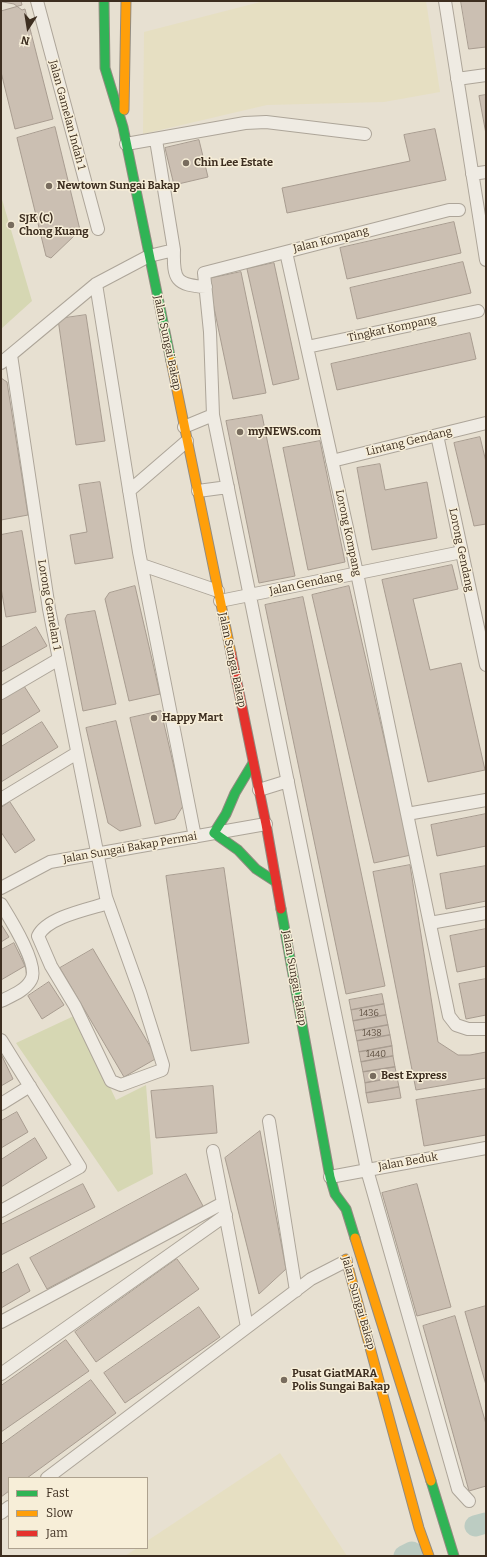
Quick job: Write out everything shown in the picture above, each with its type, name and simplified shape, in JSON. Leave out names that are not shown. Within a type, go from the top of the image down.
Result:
[{"type":"highway","name":"Jalan Sungai Bakap","points":[[123,127],[126,1]]},
{"type":"highway","name":"Jalan Sungai Bakap","points":[[103,4],[105,68],[123,127],[266,824],[330,1177],[335,1194],[346,1209],[454,1556]]},
{"type":"highway","points":[[253,763],[235,793],[226,814],[214,833],[238,850],[256,869],[276,882]]},
{"type":"highway","name":"Jalan Sungai Bakap","points":[[333,1206],[335,1194]]},
{"type":"highway","name":"Jalan Sungai Bakap","points":[[342,1247],[425,1554]]},
{"type":"street","name":"Jalan Gamelan Indah 1","points":[[37,1],[98,229]]},
{"type":"street","points":[[445,1],[486,260]]},
{"type":"street","points":[[457,79],[486,75]]},
{"type":"street","points":[[126,144],[150,141],[245,123],[266,122],[365,134]]},
{"type":"street","points":[[150,141],[174,250],[173,267],[177,279],[181,283],[187,285],[206,287],[210,332],[213,415],[367,1170],[458,1489],[469,1501]]},
{"type":"street","points":[[472,174],[486,172]]},
{"type":"street","name":"Jalan Kompang","points":[[206,287],[204,273],[449,210],[459,210]]},
{"type":"street","points":[[1,363],[96,284],[149,256],[174,250]]},
{"type":"street","name":"Lorong Kompang","points":[[286,252],[357,573],[448,1016],[456,1026],[468,1029],[486,1029]]},
{"type":"street","points":[[96,284],[142,566],[195,837]]},
{"type":"street","name":"Tingkat Kompang","points":[[307,347],[478,311]]},
{"type":"street","name":"Lorong Gemelan 1","points":[[11,355],[49,609],[97,854],[108,903],[140,992],[163,1065],[162,1070],[121,1084],[115,1084],[111,1081],[75,1006],[51,966],[38,936],[42,929],[60,918],[108,903]]},
{"type":"street","points":[[184,427],[213,415]]},
{"type":"street","name":"Lintang Gendang","points":[[332,461],[486,423]]},
{"type":"street","name":"Lorong Gendang","points":[[437,435],[462,552],[482,627],[486,665]]},
{"type":"street","points":[[129,491],[187,441]]},
{"type":"street","points":[[198,491],[228,487]]},
{"type":"street","name":"Jalan Gendang","points":[[219,596],[250,595],[462,552]]},
{"type":"street","points":[[142,566],[219,596]]},
{"type":"street","points":[[1,693],[59,659]]},
{"type":"street","points":[[1,799],[77,753]]},
{"type":"street","points":[[259,790],[288,781]]},
{"type":"street","points":[[407,814],[486,800]]},
{"type":"street","name":"Jalan Sungai Bakap Permai","points":[[1,888],[50,862],[266,824]]},
{"type":"street","points":[[1,904],[20,935],[33,968],[32,979],[23,989],[1,1001]]},
{"type":"street","points":[[430,923],[486,913]]},
{"type":"street","points":[[1,1040],[80,1167],[1,1211]]},
{"type":"street","points":[[1,1104],[30,1086]]},
{"type":"street","points":[[269,1121],[296,1291]]},
{"type":"street","name":"Jalan Beduk","points":[[330,1177],[486,1148]]},
{"type":"street","points":[[213,1151],[248,1327]]},
{"type":"street","points":[[1,1322],[224,1209]]},
{"type":"street","points":[[1,1374],[224,1209]]},
{"type":"street","points":[[48,1477],[311,1279],[346,1261]]},
{"type":"shaded area","points":[[264,1],[426,1],[440,92],[384,102],[267,105],[143,134],[144,32]]},
{"type":"shaded area","points":[[280,1453],[347,1556],[125,1556],[136,1549],[148,1549],[148,1540]]},
{"type":"green space","points":[[1,196],[32,301],[1,329]]},
{"type":"green space","points":[[76,1015],[116,1100],[146,1085],[153,1174],[118,1192],[16,1043]]},
{"type":"building","points":[[1,1],[21,1],[22,5],[1,11]]},
{"type":"building","points":[[461,1],[486,1],[486,47],[469,49]]},
{"type":"building","points":[[1,3],[14,4],[22,10],[25,9],[53,119],[15,129],[1,72]]},
{"type":"building","points":[[486,95],[486,134],[479,96]]},
{"type":"building","name":"Newtown Sungai Bakap","points":[[55,127],[81,234],[75,235],[51,258],[46,256],[17,138]]},
{"type":"building","points":[[435,129],[446,180],[287,213],[282,188],[410,161],[404,135]]},
{"type":"building","name":"Chin Lee Estate","points":[[199,140],[208,177],[174,185],[165,148]]},
{"type":"building","points":[[454,222],[461,253],[347,279],[340,248]]},
{"type":"building","points":[[463,262],[471,293],[357,319],[350,288]]},
{"type":"building","points":[[274,263],[299,379],[273,385],[247,269]]},
{"type":"building","points":[[241,272],[266,393],[233,399],[208,279]]},
{"type":"building","points":[[86,315],[105,441],[76,445],[58,319]]},
{"type":"building","points":[[470,333],[476,359],[337,390],[331,364]]},
{"type":"building","points":[[1,378],[7,382],[28,515],[1,520]]},
{"type":"building","points":[[262,415],[295,576],[259,583],[226,421]]},
{"type":"building","points":[[480,437],[486,462],[486,524],[474,526],[454,443]]},
{"type":"building","points":[[320,441],[345,562],[308,570],[283,448]]},
{"type":"building","points":[[380,464],[385,490],[427,482],[437,538],[372,550],[357,468]]},
{"type":"building","points":[[100,482],[113,558],[75,564],[70,535],[87,532],[79,485]]},
{"type":"building","points":[[22,531],[36,612],[6,617],[1,588],[1,535]]},
{"type":"building","points":[[452,565],[458,589],[413,599],[430,670],[461,663],[485,770],[428,782],[382,580]]},
{"type":"building","points":[[135,586],[160,694],[129,701],[105,599],[109,593]]},
{"type":"building","points":[[349,586],[411,855],[374,863],[312,595]]},
{"type":"building","points":[[303,597],[385,986],[346,994],[265,605]]},
{"type":"building","points":[[95,611],[116,704],[83,711],[65,619],[67,615]]},
{"type":"building","points":[[36,627],[47,646],[1,672],[1,648]]},
{"type":"building","points":[[24,686],[40,711],[1,735],[1,700]]},
{"type":"building","points":[[161,711],[183,806],[175,819],[155,824],[130,718]]},
{"type":"building","points":[[116,721],[141,826],[120,831],[108,823],[86,728]]},
{"type":"building","points":[[42,722],[58,747],[1,782],[1,747]]},
{"type":"building","points":[[10,802],[35,840],[15,853],[1,832],[1,808]]},
{"type":"building","points":[[486,814],[486,846],[437,856],[431,825]]},
{"type":"building","points":[[410,865],[438,1042],[458,1055],[470,1055],[486,1052],[486,1078],[416,1090],[373,872]]},
{"type":"building","points":[[486,866],[486,901],[446,909],[440,874]]},
{"type":"building","points":[[224,868],[249,1043],[191,1051],[166,876]]},
{"type":"building","points":[[1,924],[9,937],[1,942]]},
{"type":"building","points":[[486,929],[486,966],[457,972],[450,936]]},
{"type":"building","points":[[14,943],[25,966],[1,980],[1,950]]},
{"type":"building","points":[[93,949],[157,1058],[124,1077],[60,968]]},
{"type":"building","points":[[486,979],[486,1015],[466,1019],[459,984]]},
{"type":"building","points":[[49,982],[64,1005],[42,1019],[28,996]]},
{"type":"building","points":[[382,994],[384,1004],[351,1010],[349,1000]]},
{"type":"building","points":[[384,1004],[386,1015],[353,1021],[351,1010]]},
{"type":"building","points":[[386,1015],[388,1025],[355,1031],[353,1021]]},
{"type":"building","points":[[388,1025],[390,1035],[357,1041],[355,1031]]},
{"type":"building","points":[[390,1035],[392,1046],[359,1052],[357,1041]]},
{"type":"building","points":[[392,1046],[393,1056],[361,1062],[359,1052]]},
{"type":"building","points":[[1,1054],[13,1079],[1,1086]]},
{"type":"building","points":[[393,1056],[395,1067],[363,1072],[361,1062]]},
{"type":"building","points":[[395,1067],[397,1077],[365,1083],[363,1072]]},
{"type":"building","points":[[397,1077],[399,1087],[366,1093],[365,1083]]},
{"type":"building","points":[[213,1086],[217,1133],[156,1138],[151,1091]]},
{"type":"building","points":[[399,1087],[401,1098],[368,1103],[366,1093]]},
{"type":"building","points":[[486,1089],[486,1135],[424,1146],[416,1100]]},
{"type":"building","points":[[17,1112],[28,1132],[1,1148],[1,1121]]},
{"type":"building","points":[[260,1131],[286,1269],[259,1294],[225,1158]]},
{"type":"building","points":[[35,1138],[47,1158],[1,1187],[1,1160]]},
{"type":"building","points":[[186,1174],[203,1206],[47,1289],[30,1258]]},
{"type":"building","points":[[83,1184],[95,1207],[1,1255],[1,1225]]},
{"type":"building","points":[[417,1184],[451,1307],[417,1316],[382,1193]]},
{"type":"building","points":[[177,1259],[199,1289],[96,1362],[75,1332]]},
{"type":"building","points":[[18,1264],[30,1291],[1,1308],[1,1274]]},
{"type":"building","points":[[486,1306],[486,1385],[465,1312]]},
{"type":"building","points":[[199,1307],[220,1337],[125,1403],[104,1373]]},
{"type":"building","points":[[455,1316],[486,1424],[486,1486],[469,1491],[423,1326]]},
{"type":"building","points":[[66,1340],[89,1371],[1,1432],[1,1386]]},
{"type":"building","points":[[91,1380],[116,1413],[28,1477],[8,1477],[8,1492],[1,1497],[1,1445]]},
{"type":"waterway","points":[[475,1526],[486,1523]]},
{"type":"waterway","points":[[404,1556],[412,1552]]},
{"type":"traffic: fast","points":[[104,1],[105,68],[123,127],[171,361]]},
{"type":"traffic: fast","points":[[253,763],[235,793],[226,814],[214,833],[238,850],[256,869],[276,882]]},
{"type":"traffic: fast","points":[[281,909],[330,1177],[335,1194],[346,1209],[355,1238]]},
{"type":"traffic: fast","points":[[431,1481],[454,1556]]},
{"type":"traffic: slow","points":[[124,110],[126,1]]},
{"type":"traffic: slow","points":[[171,361],[231,653]]},
{"type":"traffic: slow","points":[[355,1238],[431,1481]]},
{"type":"traffic: slow","points":[[346,1259],[419,1528],[429,1556]]},
{"type":"traffic: jam","points":[[231,653],[266,824],[281,909]]},
{"type":"place","name":"Chin Lee Estate","points":[[186,163]]},
{"type":"place","name":"Newtown Sungai Bakap","points":[[49,186]]},
{"type":"place","name":"SJK (C) Chong Kuang","points":[[11,225]]},
{"type":"place","name":"myNEWS.com","points":[[240,432]]},
{"type":"place","name":"Happy Mart","points":[[154,718]]},
{"type":"place","name":"Best Express","points":[[373,1076]]},
{"type":"place","name":"Pusat GiatMARA Polis Sungai Bakap","points":[[284,1380]]}]
